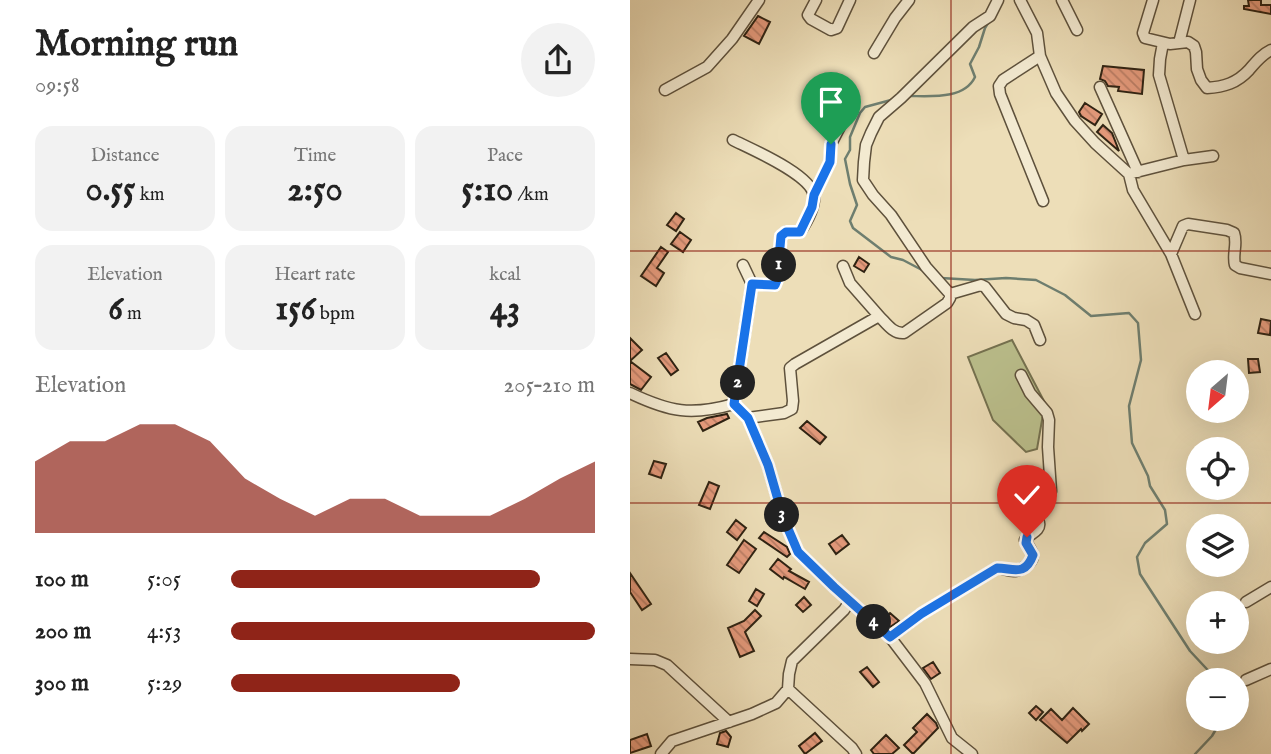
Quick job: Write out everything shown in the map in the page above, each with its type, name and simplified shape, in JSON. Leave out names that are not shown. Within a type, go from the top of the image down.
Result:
[{"type":"street","points":[[665,90],[707,67],[732,39],[759,0]]},
{"type":"street","points":[[816,0],[808,15],[831,30],[837,28],[850,0]]},
{"type":"street","points":[[874,53],[909,0]]},
{"type":"street","points":[[950,293],[926,267],[891,215],[863,180],[866,145],[880,117],[973,27],[990,16],[998,0]]},
{"type":"street","points":[[1020,0],[1037,33],[1040,55],[1056,93],[1075,121],[1095,143],[1134,173]]},
{"type":"street","points":[[1062,0],[1077,30]]},
{"type":"street","points":[[1153,0],[1143,36],[1147,40],[1163,43],[1188,42],[1194,46],[1197,69],[1207,88],[1238,80],[1262,54],[1271,50]]},
{"type":"street","points":[[1179,43],[1190,0]]},
{"type":"street","points":[[1163,43],[1159,75],[1184,160]]},
{"type":"street","points":[[1040,55],[1003,80],[999,86],[1043,201]]},
{"type":"street","points":[[1100,87],[1134,173],[1133,190],[1171,254],[1195,314]]},
{"type":"street","points":[[752,284],[775,285],[781,236],[786,232],[800,232],[830,162],[831,144],[848,111]]},
{"type":"street","points":[[733,141],[778,162],[809,185],[814,195]]},
{"type":"street","points":[[1134,173],[1184,160],[1213,156]]},
{"type":"street","points":[[1171,254],[1182,226],[1188,224],[1227,230],[1234,233],[1236,240],[1233,258],[1235,265],[1271,274]]},
{"type":"street","points":[[734,404],[752,284],[743,265]]},
{"type":"street","points":[[843,266],[850,283],[898,334],[904,333],[947,303],[950,293]]},
{"type":"street","points":[[950,293],[981,285],[985,287],[1006,314],[1034,325],[1040,340]]},
{"type":"street","points":[[748,418],[784,414],[792,409],[790,368],[879,316]]},
{"type":"street","points":[[890,637],[921,614],[997,568],[1014,571],[1024,567],[1032,558],[1025,540],[1039,527],[1036,515],[1047,505],[1051,491],[1048,447],[1050,427],[1046,413],[1030,393],[1021,375]]},
{"type":"street","points":[[630,393],[659,406],[689,412],[713,410],[734,404]]},
{"type":"street","points":[[734,404],[748,418],[768,465],[783,517],[798,552],[890,637],[925,682],[952,738],[972,754]]},
{"type":"street","points":[[1249,600],[1271,587]]},
{"type":"street","points":[[661,754],[672,741],[776,703],[788,689],[792,661],[850,601]]},
{"type":"street","points":[[630,659],[655,660],[667,665],[729,722]]},
{"type":"street","points":[[1249,679],[1271,669]]},
{"type":"street","points":[[788,689],[856,754]]},
{"type":"green space","points":[[1012,340],[1045,403],[1037,449],[1026,452],[993,420],[968,357]]},
{"type":"building","points":[[1248,0],[1261,0],[1261,5],[1271,5],[1271,14],[1244,9],[1244,6],[1249,6]]},
{"type":"building","points":[[758,16],[770,22],[759,44],[744,36]]},
{"type":"building","points":[[1103,66],[1144,70],[1142,94],[1118,91],[1119,87],[1108,86],[1100,79]]},
{"type":"building","points":[[1085,103],[1102,114],[1095,125],[1079,112]]},
{"type":"building","points":[[1103,125],[1112,133],[1119,151],[1097,132]]},
{"type":"building","points":[[676,213],[684,219],[676,231],[667,225]]},
{"type":"building","points":[[680,232],[691,240],[683,252],[671,244]]},
{"type":"building","points":[[661,247],[668,252],[657,268],[664,273],[656,286],[641,276]]},
{"type":"building","points":[[859,257],[869,264],[864,272],[854,266]]},
{"type":"building","points":[[1261,319],[1271,321],[1270,335],[1258,333]]},
{"type":"building","points":[[630,338],[642,350],[630,361]]},
{"type":"building","points":[[666,353],[678,370],[671,375],[658,358]]},
{"type":"building","points":[[1258,359],[1260,372],[1250,373],[1248,360]]},
{"type":"building","points":[[630,361],[651,377],[641,390],[630,384]]},
{"type":"building","points":[[727,414],[729,418],[703,431],[698,422],[707,418]]},
{"type":"building","points":[[807,421],[826,437],[820,444],[800,428]]},
{"type":"building","points":[[654,461],[666,464],[661,478],[649,474]]},
{"type":"building","points":[[709,482],[719,486],[710,509],[699,505]]},
{"type":"building","points":[[736,520],[746,528],[737,540],[727,532]]},
{"type":"building","points":[[764,532],[787,547],[790,554],[787,557],[759,538]]},
{"type":"building","points":[[842,535],[849,544],[836,554],[829,544]]},
{"type":"building","points":[[744,540],[756,549],[739,573],[727,565]]},
{"type":"building","points":[[778,559],[791,569],[789,571],[809,582],[805,589],[784,577],[783,579],[770,569]]},
{"type":"building","points":[[630,573],[651,604],[642,610],[630,592]]},
{"type":"building","points":[[756,589],[764,594],[757,606],[749,601]]},
{"type":"building","points":[[804,597],[811,605],[803,612],[796,605]]},
{"type":"building","points":[[755,610],[761,616],[745,632],[754,651],[740,657],[728,628],[744,621]]},
{"type":"building","points":[[890,613],[899,621],[890,627],[883,620]]},
{"type":"building","points":[[933,662],[940,673],[931,679],[923,668]]},
{"type":"building","points":[[867,667],[879,682],[873,687],[860,672]]},
{"type":"building","points":[[1036,706],[1043,712],[1036,720],[1029,713]]},
{"type":"building","points":[[1073,708],[1089,724],[1067,743],[1040,720],[1051,709],[1062,720]]},
{"type":"building","points":[[927,714],[938,728],[913,754],[904,745],[917,732],[913,728]]},
{"type":"building","points":[[726,731],[731,737],[728,747],[717,744],[720,733]]},
{"type":"building","points":[[815,733],[822,741],[805,754],[799,746]]},
{"type":"building","points":[[647,734],[651,746],[630,753],[630,740]]},
{"type":"building","points":[[886,735],[899,748],[892,754],[874,754],[871,750]]},
{"type":"waterway","points":[[908,96],[946,95],[963,90],[970,84],[975,77],[970,64],[988,23]]},
{"type":"waterway","points":[[891,100],[865,107],[850,137],[850,150],[845,159],[857,205],[850,221],[853,228],[891,257],[922,270]]},
{"type":"waterway","points":[[941,278],[1036,280],[1065,295],[1091,316],[1129,313],[1138,323],[1141,360],[1129,406],[1132,443],[1150,486],[1165,510],[1167,524],[1145,543],[1137,557],[1140,574],[1190,651],[1206,668]]},
{"type":"waterway","points":[[1195,754],[1215,731]]},
{"type":"route","points":[[831,144],[830,162],[814,195],[803,229],[796,233],[786,232],[781,236],[775,285],[752,284],[734,404],[748,418],[768,465],[790,536],[798,552],[890,637],[921,614],[997,568],[1014,571],[1024,567],[1033,555],[1026,543],[1027,537]]}]
